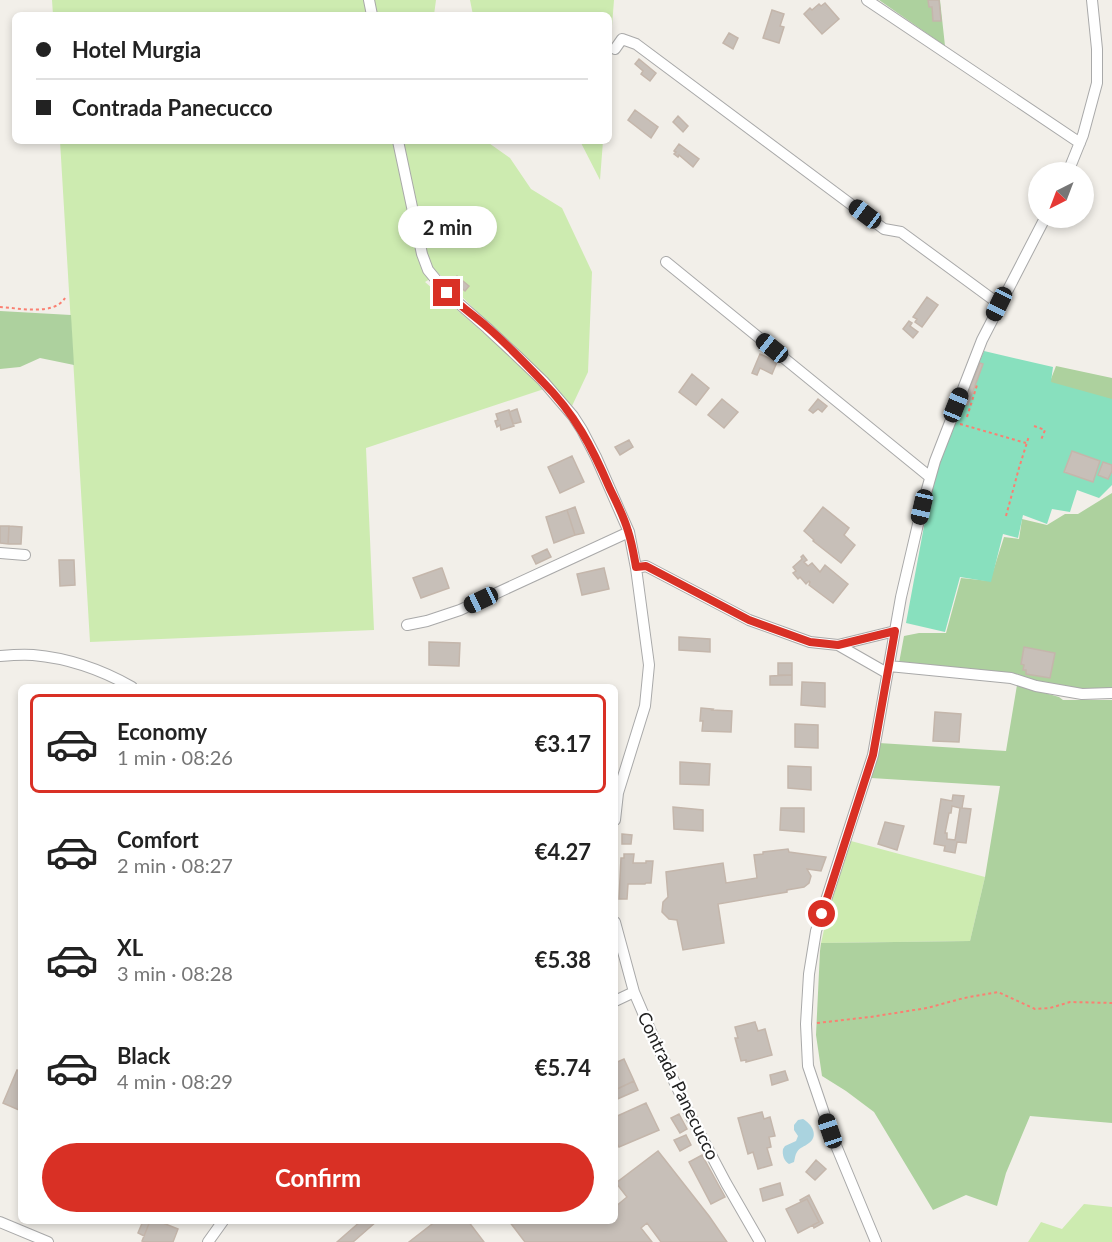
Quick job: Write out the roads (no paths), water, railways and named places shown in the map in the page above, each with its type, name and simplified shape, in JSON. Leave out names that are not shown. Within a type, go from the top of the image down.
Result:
[{"type":"street","points":[[867,0],[1080,143]]},
{"type":"street","points":[[1072,162],[1097,83],[1097,49],[1092,0]]},
{"type":"street","points":[[615,49],[622,39],[636,44],[884,229],[901,232],[999,304]]},
{"type":"street","points":[[399,144],[422,254],[428,270],[458,304],[487,327],[543,381],[573,416],[600,466],[629,532],[649,665],[645,706],[618,793]]},
{"type":"street","points":[[876,1242],[830,1131],[808,1066],[806,1024],[809,974],[816,931],[873,755],[901,597],[930,477],[982,340],[1040,228]]},
{"type":"street","points":[[666,262],[930,477]]},
{"type":"street","points":[[407,624],[427,621],[460,610],[629,532]]},
{"type":"street","points":[[0,553],[25,555]]},
{"type":"street","points":[[636,567],[646,566],[749,620],[810,642],[838,645],[888,669],[1011,678],[1036,686],[1083,694],[1112,693]]},
{"type":"street","points":[[838,645],[895,631]]},
{"type":"street","points":[[0,656],[32,655],[69,661],[127,684]]},
{"type":"street","name":"Contrada Panecucco","points":[[618,933],[634,992],[655,1041],[691,1117],[760,1242]]},
{"type":"street","points":[[618,1000],[634,992]]},
{"type":"street","points":[[0,1222],[48,1242]]},
{"type":"street","points":[[208,1242],[221,1224]]},
{"type":"water","points":[[803,1119],[811,1127],[814,1137],[798,1150],[794,1162],[789,1164],[784,1158],[783,1149],[796,1141],[798,1136],[794,1125],[798,1120]]}]
